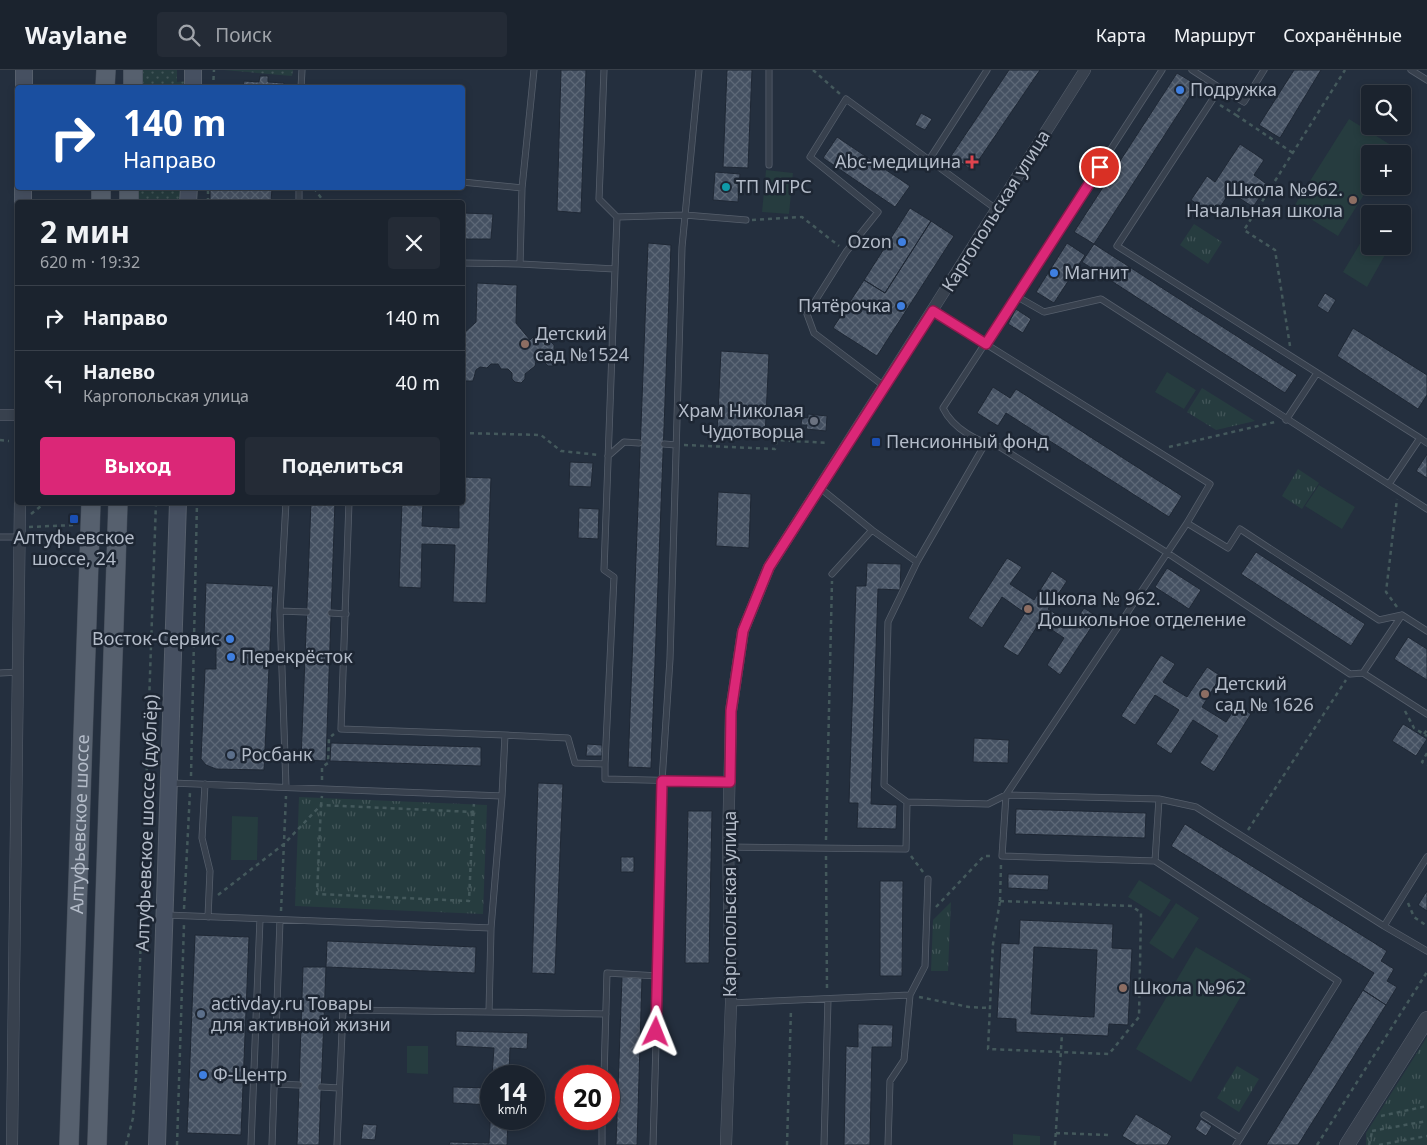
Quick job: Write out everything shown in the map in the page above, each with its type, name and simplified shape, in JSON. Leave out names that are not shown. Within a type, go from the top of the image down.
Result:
[{"type":"main road","points":[[24,70],[24,85]]},
{"type":"main road","points":[[105,85],[106,70]]},
{"type":"main road","points":[[133,70],[133,85]]},
{"type":"main road","points":[[193,70],[193,85]]},
{"type":"main road","name":"Алтуфьевское шоссе","points":[[69,1145],[90,505]]},
{"type":"main road","name":"Алтуфьевское шоссе","points":[[97,1145],[118,505]]},
{"type":"main road","name":"Алтуфьевское шоссе (дублёр)","points":[[157,1145],[178,505]]},
{"type":"street","name":"Каргопольская улица","points":[[726,1145],[731,1003],[728,846],[731,711],[743,631],[769,567],[1085,70]]},
{"type":"street","points":[[0,415],[15,415]]},
{"type":"street","points":[[12,1145],[20,505]]},
{"type":"street","points":[[1347,1145],[1427,1019]]},
{"type":"lane","points":[[301,85],[302,70]]},
{"type":"lane","points":[[520,264],[522,188],[534,70]]},
{"type":"lane","points":[[604,70],[599,199],[617,217],[685,215],[746,220]]},
{"type":"lane","points":[[653,1145],[662,781],[670,659],[685,215],[699,70]]},
{"type":"lane","points":[[769,70],[769,165]]},
{"type":"lane","points":[[929,160],[987,70]]},
{"type":"lane","points":[[1162,70],[943,408],[949,421],[985,444],[1000,447],[1166,552],[1350,674],[1363,673],[1427,714]]},
{"type":"lane","points":[[1192,70],[1244,102],[1264,70]]},
{"type":"lane","points":[[1411,70],[1427,80]]},
{"type":"lane","points":[[1220,88],[1117,246],[1427,443]]},
{"type":"lane","points":[[884,386],[814,333],[807,314],[846,252],[878,212],[810,157],[846,99],[996,209]]},
{"type":"lane","points":[[465,182],[522,188]]},
{"type":"lane","points":[[617,217],[604,570],[614,576],[605,779],[730,782]]},
{"type":"lane","points":[[465,263],[520,264],[615,270]]},
{"type":"lane","points":[[1016,296],[1044,312],[1101,299],[1286,420],[1427,509]]},
{"type":"lane","points":[[933,311],[1210,484],[1187,523],[1006,795],[1002,856],[1155,861],[1338,981],[1236,1145]]},
{"type":"lane","points":[[1286,420],[1317,373]]},
{"type":"lane","points":[[1389,484],[1420,438]]},
{"type":"lane","points":[[608,456],[624,442],[639,443]]},
{"type":"lane","points":[[664,444],[676,445]]},
{"type":"lane","points":[[985,444],[918,562],[888,622],[884,785],[907,802],[988,804],[1006,795],[1159,799],[1196,808],[1427,951]]},
{"type":"lane","points":[[820,488],[872,530],[918,562]]},
{"type":"lane","points":[[286,505],[280,611],[286,787]]},
{"type":"lane","points":[[349,505],[341,729],[568,738],[575,763],[605,764]]},
{"type":"lane","points":[[1187,523],[1228,548],[1240,529],[1379,620],[1402,615],[1427,631]]},
{"type":"lane","points":[[0,537],[20,529]]},
{"type":"lane","points":[[832,574],[872,530]]},
{"type":"lane","points":[[280,611],[307,612]]},
{"type":"lane","points":[[331,613],[346,614]]},
{"type":"lane","points":[[1363,673],[1402,615]]},
{"type":"lane","points":[[0,673],[19,672]]},
{"type":"lane","points":[[489,1012],[491,928],[505,735]]},
{"type":"lane","points":[[169,783],[502,796]]},
{"type":"lane","points":[[205,784],[202,838],[210,871],[208,917]]},
{"type":"lane","points":[[1155,861],[1159,799]]},
{"type":"lane","points":[[728,846],[906,849],[907,802]]},
{"type":"lane","points":[[1384,926],[1427,857]]},
{"type":"lane","points":[[888,1145],[890,1081],[904,1060],[910,995],[925,966],[928,879]]},
{"type":"lane","points":[[164,915],[491,928]]},
{"type":"lane","points":[[251,1145],[260,919]]},
{"type":"lane","points":[[272,1145],[280,920]]},
{"type":"lane","points":[[604,1065],[607,973],[658,976]]},
{"type":"lane","points":[[731,1003],[910,995]]},
{"type":"lane","points":[[824,1145],[828,999]]},
{"type":"lane","points":[[336,1145],[343,1010],[606,1014]]},
{"type":"lane","points":[[274,1084],[299,1086]]},
{"type":"lane","points":[[322,1087],[339,1088]]},
{"type":"lane","points":[[1204,1115],[1240,1138]]},
{"type":"lane","points":[[602,1130],[602,1145]]},
{"type":"path","points":[[213,85],[214,70]]},
{"type":"path","points":[[813,70],[846,99]]},
{"type":"path","points":[[1292,357],[1275,250],[1244,230],[1345,70]]},
{"type":"path","points":[[1212,100],[1293,153]]},
{"type":"path","points":[[1236,115],[1244,102]]},
{"type":"path","points":[[746,220],[802,217],[846,252]]},
{"type":"path","points":[[1156,450],[1286,420]]},
{"type":"path","points":[[465,433],[541,435],[561,451],[608,456]]},
{"type":"path","points":[[0,440],[9,440]]},
{"type":"path","points":[[676,445],[775,449],[777,440],[828,443]]},
{"type":"path","points":[[1398,490],[1386,592],[1402,615]]},
{"type":"path","points":[[20,529],[43,505]]},
{"type":"path","points":[[126,1145],[133,1118],[136,1078],[156,505]]},
{"type":"path","points":[[176,1145],[190,784],[197,505]]},
{"type":"path","points":[[20,529],[74,525]]},
{"type":"path","points":[[828,999],[826,847],[832,574]]},
{"type":"path","points":[[1243,837],[1350,674]]},
{"type":"path","points":[[1394,692],[1414,728],[1426,735],[1427,730]]},
{"type":"path","points":[[341,729],[329,738],[328,763],[322,766],[317,894],[469,901],[474,795]]},
{"type":"path","points":[[1427,753],[1422,762],[1427,765]]},
{"type":"path","points":[[280,920],[286,787]]},
{"type":"path","points":[[208,902],[284,844],[321,805],[474,812]]},
{"type":"path","points":[[906,849],[928,879]]},
{"type":"path","points":[[927,917],[984,856],[1002,856],[1000,901],[993,944],[988,1049],[1109,1054],[1139,1017],[1141,912],[1132,906],[1000,901]]},
{"type":"path","points":[[1403,907],[1407,900],[1414,917],[1427,926]]},
{"type":"path","points":[[1316,1145],[1427,972]]},
{"type":"path","points":[[910,995],[989,1008]]},
{"type":"path","points":[[786,1145],[791,1000]]},
{"type":"path","points":[[1055,1145],[1062,1034]]},
{"type":"path","points":[[1381,1116],[1427,1106]]},
{"type":"path","points":[[1372,1131],[1427,1121]]},
{"type":"path","points":[[1056,1133],[1108,1135]]},
{"type":"path","points":[[1379,1145],[1427,1136]]},
{"type":"green space","points":[[140,70],[177,70],[177,82],[185,81],[185,85],[139,85]]},
{"type":"green space","points":[[224,70],[293,70],[292,76]]},
{"type":"green space","points":[[1349,119],[1361,126],[1361,135],[1375,135],[1391,145],[1361,145],[1361,195],[1364,195],[1338,236],[1293,208]]},
{"type":"green space","points":[[766,170],[793,173],[789,214],[762,212]]},
{"type":"green space","points":[[136,190],[181,190],[181,200],[135,200]]},
{"type":"green space","points":[[1194,224],[1222,242],[1208,264],[1180,245]]},
{"type":"green space","points":[[1361,242],[1361,255],[1385,255],[1367,287],[1343,272]]},
{"type":"green space","points":[[1167,372],[1196,390],[1184,409],[1155,392]]},
{"type":"green space","points":[[1202,388],[1255,421],[1216,430],[1187,412]]},
{"type":"green space","points":[[1298,469],[1319,483],[1302,509],[1282,496]]},
{"type":"green space","points":[[1319,485],[1355,507],[1342,529],[1305,506]]},
{"type":"green space","points":[[299,797],[487,805],[483,914],[295,906]]},
{"type":"green space","points":[[232,816],[258,817],[257,860],[231,860]]},
{"type":"green space","points":[[1139,880],[1171,900],[1160,917],[1128,897]]},
{"type":"green space","points":[[951,902],[948,971],[931,971],[933,920]]},
{"type":"green space","points":[[1176,903],[1199,918],[1173,959],[1149,943]]},
{"type":"green space","points":[[1196,947],[1251,979],[1191,1082],[1136,1049]]},
{"type":"green space","points":[[1427,1037],[1427,1145],[1366,1145],[1366,1133]]},
{"type":"green space","points":[[407,1046],[428,1046],[428,1074],[407,1073]]},
{"type":"green space","points":[[1237,1066],[1259,1079],[1239,1112],[1217,1098]]},
{"type":"green space","points":[[1013,1134],[1040,1136],[1040,1145],[1013,1145]]},
{"type":"building","points":[[561,70],[586,70],[581,213],[557,211]]},
{"type":"building","points":[[727,70],[752,70],[748,168],[723,167]]},
{"type":"building","points":[[1009,70],[1040,70],[972,170],[951,156]]},
{"type":"building","points":[[1294,70],[1321,70],[1280,138],[1259,125]]},
{"type":"building","points":[[1177,73],[1197,85],[1094,244],[1074,232]]},
{"type":"building","points":[[260,76],[268,76],[268,82],[284,83],[284,85],[243,85],[244,81],[259,82]]},
{"type":"building","points":[[921,113],[932,119],[925,130],[915,125]]},
{"type":"building","points":[[837,137],[910,186],[895,207],[823,158]]},
{"type":"building","points":[[1240,144],[1264,160],[1254,175],[1268,185],[1253,207],[1230,192],[1215,215],[1191,200],[1207,176],[1215,182]]},
{"type":"building","name":"ТП МГРС","points":[[715,172],[740,174],[738,202],[713,200]]},
{"type":"building","points":[[210,190],[272,190],[271,200],[210,200]]},
{"type":"building","points":[[910,208],[931,221],[885,293],[864,280]]},
{"type":"building","points":[[465,213],[493,214],[491,239],[465,239]]},
{"type":"building","points":[[931,221],[954,236],[877,356],[833,328],[864,280],[885,293]]},
{"type":"building","points":[[648,243],[671,245],[651,768],[628,767]]},
{"type":"building","points":[[1067,243],[1085,255],[1054,303],[1036,292]]},
{"type":"building","points":[[1094,244],[1297,375],[1285,393],[1082,262]]},
{"type":"building","points":[[477,283],[517,285],[516,323],[530,340],[534,336],[541,336],[543,341],[551,342],[554,345],[554,352],[558,356],[558,362],[553,366],[548,366],[543,361],[536,361],[535,366],[525,374],[525,379],[521,383],[515,382],[512,379],[512,373],[508,369],[501,369],[498,364],[491,364],[487,368],[480,367],[476,370],[473,381],[465,381],[465,332],[476,322]]},
{"type":"building","points":[[1325,293],[1336,300],[1328,313],[1317,306]]},
{"type":"building","points":[[1016,309],[1031,319],[1023,333],[1008,324]]},
{"type":"building","points":[[1353,328],[1427,375],[1427,395],[1418,409],[1337,356]]},
{"type":"building","points":[[721,351],[769,354],[765,436],[717,433]]},
{"type":"building","points":[[993,387],[1010,398],[1016,389],[1182,496],[1169,517],[1006,413],[998,426],[977,413]]},
{"type":"building","name":"Храм Николая Чудотворца","points":[[808,414],[827,416],[826,431],[806,429],[807,425],[801,425],[802,417],[808,418]]},
{"type":"building","points":[[1427,454],[1427,478],[1416,471]]},
{"type":"building","points":[[570,462],[593,463],[591,487],[569,486]]},
{"type":"building","points":[[465,477],[491,478],[486,603],[453,602],[455,545],[422,544],[421,588],[399,587],[402,505],[423,505],[422,526],[459,528],[459,505],[465,505]]},
{"type":"building","points":[[718,492],[751,494],[749,548],[716,546]]},
{"type":"building","points":[[311,505],[335,505],[326,761],[301,760]]},
{"type":"building","points":[[579,508],[599,509],[598,539],[578,538]]},
{"type":"building","points":[[1256,552],[1365,624],[1351,646],[1241,574]]},
{"type":"building","points":[[1007,558],[1022,567],[1010,584],[1034,600],[1052,571],[1067,581],[1048,609],[1073,625],[1084,608],[1098,617],[1060,675],[1047,665],[1064,638],[1040,622],[1018,656],[1003,647],[1025,613],[1002,597],[982,628],[968,618]]},
{"type":"building","points":[[867,563],[901,564],[900,590],[878,589],[871,804],[897,805],[896,829],[857,828],[858,803],[849,803],[856,586],[866,586]]},
{"type":"building","points":[[1167,568],[1201,590],[1189,609],[1155,587]]},
{"type":"building","points":[[206,583],[273,586],[264,770],[216,769],[206,765],[201,759],[205,669],[216,669],[216,638],[204,637]]},
{"type":"building","points":[[1408,637],[1427,649],[1427,680],[1394,659]]},
{"type":"building","points":[[1161,655],[1175,664],[1163,682],[1187,697],[1207,667],[1221,676],[1202,707],[1226,722],[1237,705],[1251,714],[1214,772],[1200,763],[1218,736],[1193,720],[1171,754],[1156,744],[1179,710],[1155,695],[1135,725],[1121,716]]},
{"type":"building","points":[[1403,724],[1427,739],[1416,756],[1392,741]]},
{"type":"building","points":[[974,738],[1009,740],[1008,763],[973,762]]},
{"type":"building","points":[[331,743],[481,747],[481,766],[330,761]]},
{"type":"building","points":[[587,744],[602,745],[602,756],[586,756]]},
{"type":"building","points":[[538,783],[563,784],[555,974],[532,973]]},
{"type":"building","points":[[1016,809],[1146,813],[1145,838],[1015,834]]},
{"type":"building","points":[[688,811],[712,811],[709,963],[685,963]]},
{"type":"building","points":[[1185,824],[1387,951],[1381,961],[1394,969],[1387,981],[1397,987],[1386,1005],[1363,990],[1374,973],[1171,846]]},
{"type":"building","points":[[621,857],[634,857],[634,872],[621,872]]},
{"type":"building","points":[[1008,874],[1049,875],[1048,890],[1008,888]]},
{"type":"building","points":[[880,881],[903,881],[902,976],[880,976]]},
{"type":"building","points":[[1427,891],[1427,911],[1418,905]]},
{"type":"building","points":[[1020,920],[1113,924],[1112,948],[1132,949],[1128,1025],[1109,1024],[1108,1036],[1016,1032],[1016,1019],[997,1018],[1001,943],[1019,944]],"holes":[[[1034,947],[1097,950],[1094,1017],[1031,1014]]]},
{"type":"building","points":[[195,935],[249,937],[241,1135],[187,1133]]},
{"type":"building","points":[[327,941],[476,947],[475,973],[326,967]]},
{"type":"building","points":[[303,967],[326,967],[319,1145],[297,1145]]},
{"type":"building","points":[[622,977],[642,978],[637,1145],[616,1145],[617,1130],[620,1130],[619,1065]]},
{"type":"building","points":[[1363,990],[1386,1005],[1298,1145],[1266,1145]]},
{"type":"building","points":[[858,1024],[893,1025],[892,1047],[872,1047],[870,1145],[844,1145],[846,1046],[858,1047]]},
{"type":"building","points":[[456,1031],[528,1033],[527,1049],[510,1048],[509,1065],[493,1065],[494,1048],[456,1046]]},
{"type":"building","points":[[453,1087],[480,1088],[480,1104],[453,1103]]},
{"type":"building","points":[[1136,1114],[1172,1136],[1167,1145],[1137,1145],[1122,1136]]},
{"type":"building","points":[[1201,1119],[1212,1126],[1206,1136],[1195,1129]]},
{"type":"building","points":[[363,1124],[377,1125],[375,1140],[361,1139]]},
{"type":"building","points":[[490,1130],[508,1130],[507,1145],[449,1145],[450,1142],[489,1143]]},
{"type":"place","name":"Подружка","points":[[1180,90]]},
{"type":"place","name":"Abc-медицина","points":[[972,162]]},
{"type":"place","name":"ТП МГРС","points":[[726,187]]},
{"type":"place","name":"Школа №962. Начальная школа","points":[[1353,200]]},
{"type":"place","name":"Ozon","points":[[902,242]]},
{"type":"place","name":"Магнит","points":[[1054,273]]},
{"type":"place","name":"Пятёрочка","points":[[901,306]]},
{"type":"place","name":"Детский сад №1524","points":[[525,344]]},
{"type":"place","name":"Храм Николая Чудотворца","points":[[814,421]]},
{"type":"place","name":"Пенсионный фонд","points":[[876,442]]},
{"type":"place","name":"Алтуфьевское шоссе, 24","points":[[74,519]]},
{"type":"place","name":"Школа № 962. Дошкольное отделение","points":[[1028,609]]},
{"type":"place","name":"Восток-Сервис","points":[[230,639]]},
{"type":"place","name":"Перекрёсток","points":[[231,657]]},
{"type":"place","name":"Детский сад № 1626","points":[[1205,694]]},
{"type":"place","name":"Росбанк","points":[[231,755]]},
{"type":"place","name":"Школа №962","points":[[1123,988]]},
{"type":"place","name":"activday.ru Товары для активной жизни","points":[[201,1014]]},
{"type":"place","name":"Ф-Центр","points":[[203,1075]]},
{"type":"route","points":[[656,1032],[662,781],[730,782],[731,711],[743,631],[769,567],[933,311],[986,344],[1100,167]]}]
